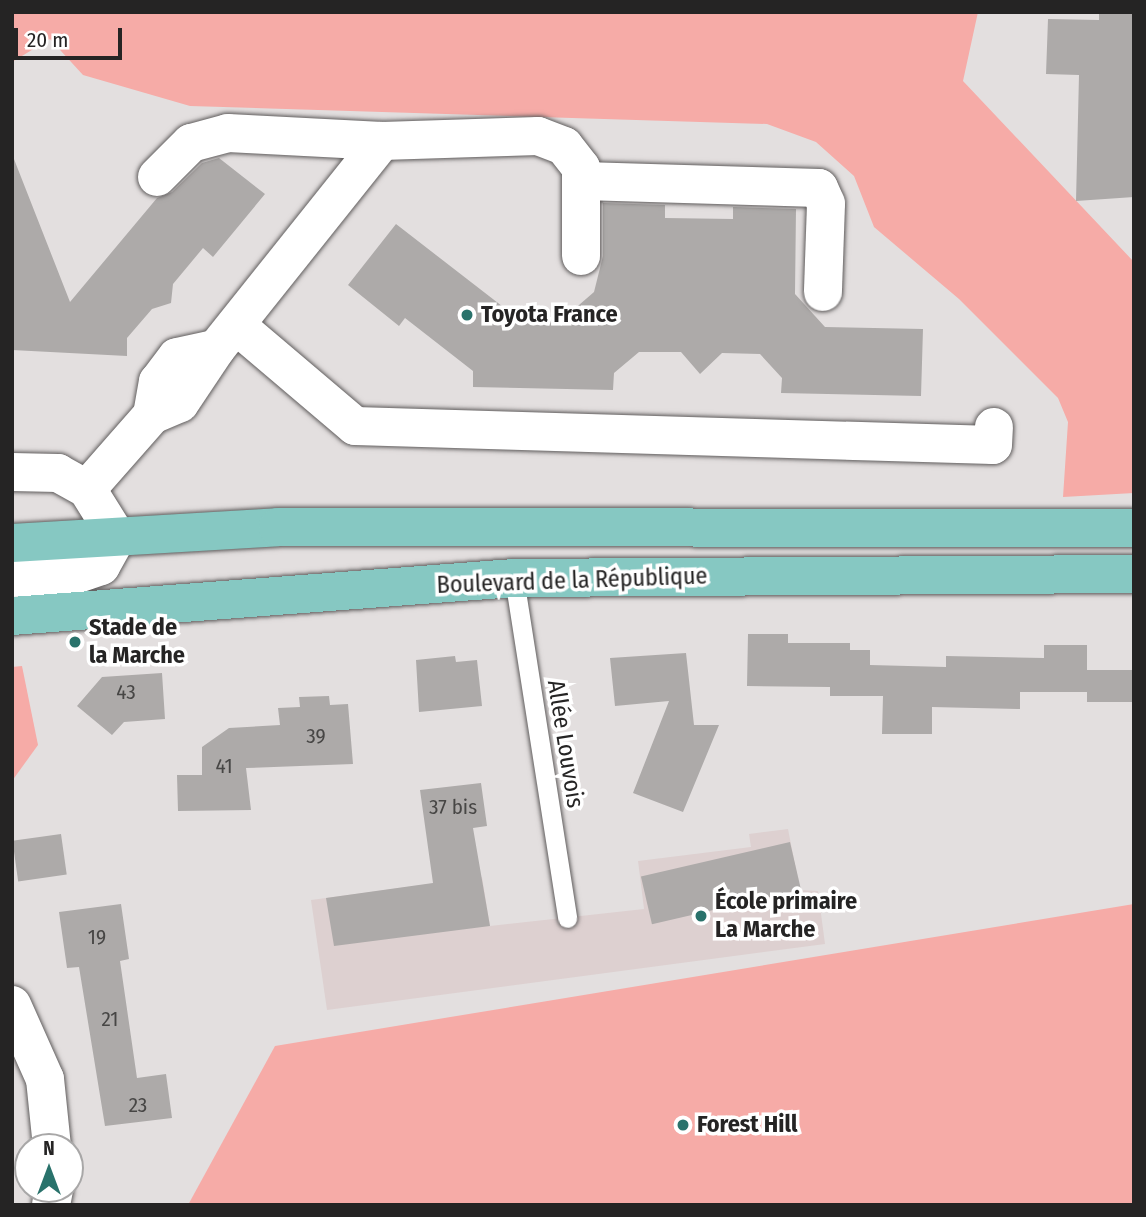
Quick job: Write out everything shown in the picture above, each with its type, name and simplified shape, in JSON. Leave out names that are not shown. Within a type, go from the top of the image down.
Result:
[{"type":"main road","name":"Boulevard de la République","points":[[12,543],[292,527],[1134,528]]},
{"type":"main road","name":"Boulevard de la République","points":[[12,616],[514,578],[1134,574]]},
{"type":"street","points":[[157,177],[191,143],[228,134],[382,141],[538,136],[564,146],[583,181],[582,256]]},
{"type":"street","points":[[87,489],[152,415],[180,403],[226,337],[382,141]]},
{"type":"street","points":[[583,181],[819,188],[826,204],[823,292]]},
{"type":"street","points":[[226,337],[355,426],[993,445],[994,427]]},
{"type":"street","points":[[12,472],[58,472],[87,489],[117,537],[101,566],[72,576],[12,578]]},
{"type":"street","points":[[12,1005],[45,1079],[51,1133]]},
{"type":"lane","name":"Allée Louvois","points":[[514,578],[567,918]]},
{"type":"shaded area","points":[[12,12],[978,12],[963,81],[1134,262],[1134,493],[1063,497],[1068,422],[1058,398],[959,299],[874,227],[854,176],[816,142],[767,124],[190,106],[83,75],[50,39],[12,62]]},
{"type":"shaded area","points":[[22,666],[38,745],[12,781],[12,667]]},
{"type":"shaded area","name":"École primaire La Marche","points":[[788,829],[800,890],[818,891],[825,944],[327,1010],[311,900],[482,877],[490,926],[644,909],[638,861],[751,847],[749,834]]},
{"type":"shaded area","name":"Forest Hill","points":[[1134,904],[1134,1205],[188,1205],[275,1046]]},
{"type":"building","points":[[1099,12],[1134,12],[1134,197],[1076,201],[1079,75],[1046,74],[1048,19],[1099,20]]},
{"type":"building","points":[[12,154],[70,302],[157,198],[172,192],[202,163],[219,158],[265,194],[213,257],[203,248],[173,284],[171,303],[152,309],[127,338],[127,356],[12,350]]},
{"type":"building","points":[[603,203],[665,205],[665,218],[733,219],[733,207],[796,209],[795,294],[825,327],[923,329],[921,396],[781,393],[782,378],[760,354],[722,353],[700,374],[681,352],[639,352],[614,373],[613,390],[473,387],[473,371],[405,318],[399,326],[348,285],[396,224],[516,317],[564,318],[594,292],[603,256]]},
{"type":"building","points":[[748,634],[788,634],[788,643],[850,643],[850,650],[870,650],[870,665],[946,667],[946,656],[1044,658],[1044,645],[1087,645],[1087,670],[1134,670],[1134,702],[1087,702],[1087,692],[1020,692],[1020,709],[932,707],[932,734],[882,734],[883,696],[830,696],[830,687],[747,686]]},
{"type":"building","points":[[686,653],[694,725],[719,725],[683,812],[633,793],[669,701],[615,706],[610,658]]},
{"type":"building","points":[[455,656],[456,662],[477,660],[482,706],[419,712],[416,660]]},
{"type":"building","points":[[162,673],[165,719],[124,722],[112,735],[77,706],[102,677]]},
{"type":"building","points":[[329,696],[330,705],[348,704],[353,764],[246,768],[251,810],[178,811],[177,775],[202,775],[202,747],[229,728],[280,725],[278,708],[300,707],[299,697]]},
{"type":"building","points":[[481,783],[487,826],[473,828],[490,926],[334,946],[326,898],[433,883],[420,790]]},
{"type":"building","points":[[61,834],[67,875],[18,881],[12,841]]},
{"type":"building","points":[[790,842],[801,890],[652,924],[641,876]]},
{"type":"building","points":[[121,904],[129,959],[120,961],[137,1078],[166,1074],[172,1118],[105,1126],[79,967],[67,968],[59,912]]},
{"type":"place","name":"Toyota France","points":[[467,315]]},
{"type":"place","name":"Stade de la Marche","points":[[75,642]]},
{"type":"place","name":"École primaire La Marche","points":[[701,916]]},
{"type":"place","name":"Forest Hill","points":[[683,1125]]}]
